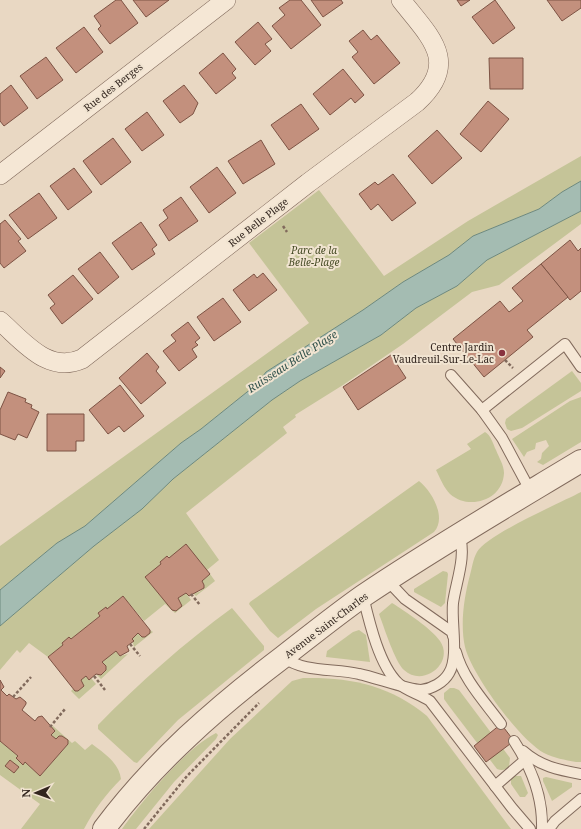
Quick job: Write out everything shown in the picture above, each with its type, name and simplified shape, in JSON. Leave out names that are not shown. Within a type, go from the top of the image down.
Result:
[{"type":"street","name":"Rue des Berges","points":[[0,174],[226,0]]},
{"type":"street","name":"Rue Belle Plage","points":[[0,321],[36,353],[51,361],[66,364],[82,358],[417,102],[431,89],[435,82],[438,74],[439,58],[431,39],[401,0]]},
{"type":"street","name":"Avenue Saint-Charles","points":[[104,829],[129,797],[176,746],[234,696],[283,657],[363,596],[387,580],[459,534],[581,461]]},
{"type":"lane","points":[[482,410],[565,344],[581,367]]},
{"type":"lane","points":[[451,375],[482,410],[502,438],[531,492]]},
{"type":"lane","points":[[283,657],[300,666],[358,673],[422,690],[433,687],[441,682],[449,673],[453,663],[452,632],[456,584],[462,552],[462,544],[459,534]]},
{"type":"lane","points":[[387,580],[406,600],[452,632],[462,668],[473,687],[501,724]]},
{"type":"lane","points":[[363,596],[382,656],[390,675],[399,684],[421,694],[430,701],[530,829]]},
{"type":"lane","points":[[542,829],[542,810],[532,776],[514,741],[530,757],[541,764],[558,770],[581,774]]},
{"type":"lane","points":[[495,786],[525,760]]},
{"type":"lane","points":[[549,829],[554,821],[581,799]]},
{"type":"path","points":[[191,594],[200,605]]},
{"type":"path","points":[[130,644],[140,656]]},
{"type":"path","points":[[94,676],[105,690]]},
{"type":"path","points":[[13,697],[31,677]]},
{"type":"path","points":[[50,727],[65,709]]},
{"type":"path","points":[[144,829],[187,776],[248,712]]},
{"type":"green space","name":"Parc de la Belle-Plage","points":[[581,156],[581,181],[562,192],[539,209],[473,236],[449,255],[403,282],[363,310],[266,372],[257,384],[201,429],[181,443],[85,526],[57,543],[0,590],[0,546],[309,323],[249,243],[319,190],[384,276],[468,221]]},
{"type":"green space","points":[[581,211],[581,224],[499,285],[472,292],[403,344],[343,385],[295,415],[296,417],[283,427],[287,433],[186,513],[219,560],[207,570],[167,556],[160,562],[161,564],[146,577],[182,606],[178,598],[186,593],[191,600],[175,613],[165,604],[144,621],[123,596],[107,609],[106,607],[98,613],[100,616],[71,639],[69,637],[62,643],[63,645],[48,657],[29,643],[20,653],[17,650],[0,670],[0,626],[94,546],[142,509],[173,479],[272,400],[300,381],[381,335],[416,308],[457,286],[487,260]]},
{"type":"green space","points":[[572,371],[581,383],[581,391],[522,428],[511,431],[507,429],[505,423],[506,419]]},
{"type":"green space","points":[[581,397],[581,442],[543,465],[537,462],[541,459],[542,453],[549,446],[546,440],[536,443],[535,449],[527,452],[524,457],[512,439],[570,401]]},
{"type":"green space","points":[[485,432],[490,437],[502,464],[504,473],[502,482],[498,490],[484,500],[466,502],[458,499],[448,492],[436,470],[471,449],[467,444]]},
{"type":"green space","points":[[419,481],[429,491],[436,505],[439,520],[438,526],[434,532],[316,609],[278,638],[270,631],[249,604],[250,602]]},
{"type":"green space","points":[[581,492],[581,762],[576,762],[556,758],[544,753],[534,746],[510,721],[486,689],[469,659],[465,647],[463,611],[474,561],[477,552],[483,545],[508,528]]},
{"type":"green space","points":[[443,571],[447,572],[448,574],[445,603],[441,607],[414,592],[414,589]]},
{"type":"green space","points":[[210,574],[215,581],[196,596],[193,593],[199,592],[204,588],[202,581]]},
{"type":"green space","points":[[392,603],[425,626],[436,636],[444,649],[440,665],[428,675],[412,675],[404,670],[397,660],[379,614]]},
{"type":"green space","points":[[232,608],[264,646],[264,650],[178,720],[137,763],[134,762],[98,729],[98,725],[162,664]]},
{"type":"green space","points":[[150,630],[153,632],[134,647],[132,639],[138,633],[141,637],[150,633]]},
{"type":"green space","points":[[359,630],[366,635],[370,662],[326,657],[327,651],[353,632]]},
{"type":"green space","points":[[116,651],[120,656],[128,654],[101,679],[96,674],[101,675],[106,666],[102,662]]},
{"type":"green space","points":[[86,676],[91,678],[96,684],[79,699],[71,691],[73,689],[78,691],[83,686],[81,680]]},
{"type":"green space","points":[[303,678],[353,681],[384,690],[413,705],[427,716],[511,829],[149,829],[230,739],[292,681]]},
{"type":"green space","points":[[450,688],[459,690],[510,758],[509,767],[503,770],[497,769],[449,706],[444,699],[444,693]]},
{"type":"green space","points":[[53,726],[72,743],[75,741],[85,750],[92,744],[101,751],[114,763],[120,773],[121,779],[101,802],[84,829],[21,829],[40,804],[0,775],[0,741],[18,756],[16,758],[23,764],[25,762],[40,776],[68,744],[68,740],[62,736],[59,736],[56,739],[51,735],[54,731],[51,728]]},
{"type":"green space","points":[[216,733],[218,735],[216,739],[174,782],[136,829],[122,829],[165,776],[191,750]]},
{"type":"green space","points":[[514,776],[521,776],[528,793],[525,797],[520,797],[511,784],[511,778]]},
{"type":"green space","points":[[546,777],[572,783],[572,787],[552,801],[543,781],[543,778]]},
{"type":"water","name":"Ruisseau Belle Plage","points":[[581,181],[581,211],[487,260],[457,286],[416,308],[381,335],[300,381],[272,400],[173,479],[142,509],[94,546],[0,626],[0,590],[57,543],[85,526],[181,443],[201,429],[257,384],[266,372],[363,310],[403,282],[449,255],[473,236],[539,209],[562,192]]},
{"type":"building","points":[[116,0],[121,0],[138,23],[110,44],[98,29],[101,26],[94,16]]},
{"type":"building","points":[[133,0],[169,0],[146,17]]},
{"type":"building","points":[[290,0],[301,0],[321,25],[291,49],[272,26],[285,15],[279,8]]},
{"type":"building","points":[[311,0],[341,0],[343,3],[323,17]]},
{"type":"building","points":[[457,0],[470,0],[461,6]]},
{"type":"building","points":[[495,0],[515,28],[493,44],[472,17]]},
{"type":"building","points":[[547,0],[581,0],[581,8],[562,21]]},
{"type":"building","points":[[258,22],[272,39],[265,44],[271,51],[255,65],[235,42]]},
{"type":"building","points":[[84,27],[103,52],[76,73],[56,48]]},
{"type":"building","points":[[363,30],[371,40],[377,35],[400,63],[374,84],[352,57],[358,52],[349,41]]},
{"type":"building","points":[[223,53],[236,69],[232,73],[236,78],[216,94],[199,73]]},
{"type":"building","points":[[46,57],[63,80],[37,99],[20,76]]},
{"type":"building","points":[[489,58],[523,58],[523,89],[490,89]]},
{"type":"building","points":[[343,69],[364,95],[355,103],[351,98],[330,115],[313,94]]},
{"type":"building","points":[[11,85],[28,108],[4,126],[0,121],[0,94]]},
{"type":"building","points":[[184,85],[198,103],[193,114],[180,123],[163,101]]},
{"type":"building","points":[[488,101],[509,119],[481,152],[460,134]]},
{"type":"building","points":[[301,104],[319,129],[289,150],[271,125]]},
{"type":"building","points":[[147,112],[164,135],[142,151],[125,129]]},
{"type":"building","points":[[437,130],[462,158],[432,184],[408,156]]},
{"type":"building","points":[[113,138],[131,162],[101,185],[83,161]]},
{"type":"building","points":[[261,140],[275,164],[243,184],[228,161]]},
{"type":"building","points":[[217,167],[236,193],[209,213],[190,187]]},
{"type":"building","points":[[74,168],[92,192],[68,210],[50,186]]},
{"type":"building","points":[[393,174],[416,203],[392,221],[378,204],[371,210],[359,194],[375,182],[378,185]]},
{"type":"building","points":[[39,193],[57,218],[28,239],[9,215]]},
{"type":"building","points":[[181,197],[198,221],[169,241],[159,225],[168,218],[163,210]]},
{"type":"building","points":[[5,220],[21,239],[18,241],[26,251],[4,268],[0,263],[0,224]]},
{"type":"building","points":[[141,222],[157,245],[152,249],[155,254],[132,270],[112,243]]},
{"type":"building","points":[[570,240],[578,251],[581,248],[581,291],[570,300],[541,264]]},
{"type":"building","points":[[100,252],[119,277],[98,294],[78,269]]},
{"type":"building","points":[[541,264],[568,297],[527,330],[533,337],[484,377],[453,339],[500,301],[509,312],[523,301],[512,288]]},
{"type":"building","points":[[263,273],[277,290],[249,311],[233,290],[254,274],[257,278]]},
{"type":"building","points":[[73,275],[93,299],[62,324],[50,308],[55,304],[48,295]]},
{"type":"building","points":[[223,298],[241,322],[214,341],[197,317]]},
{"type":"building","points":[[188,322],[200,338],[195,342],[198,345],[192,349],[197,357],[179,371],[163,351],[176,341],[171,335]]},
{"type":"building","points":[[147,353],[159,367],[156,371],[166,383],[141,404],[119,378]]},
{"type":"building","points":[[391,355],[406,378],[358,410],[343,387]]},
{"type":"building","points":[[0,367],[5,371],[0,378]]},
{"type":"building","points":[[120,385],[144,416],[124,432],[119,426],[108,434],[89,410]]},
{"type":"building","points":[[8,392],[26,399],[25,402],[32,405],[31,408],[39,412],[27,438],[18,434],[15,440],[0,434],[0,410]]},
{"type":"building","points":[[47,414],[84,414],[84,441],[76,441],[76,451],[47,451]]},
{"type":"building","points":[[186,544],[210,574],[202,581],[204,588],[189,596],[186,593],[178,598],[182,606],[176,611],[172,610],[145,577],[161,564],[160,562],[167,556],[169,558]]},
{"type":"building","points":[[123,596],[150,630],[150,633],[145,637],[142,637],[138,633],[132,639],[134,641],[127,646],[129,651],[120,656],[116,651],[102,662],[106,666],[106,670],[101,675],[96,674],[89,680],[86,676],[81,680],[84,686],[78,691],[75,691],[48,657],[63,645],[62,643],[69,637],[71,639],[100,616],[98,613],[106,607],[107,609]]},
{"type":"building","points":[[0,680],[4,687],[1,690],[7,696],[9,694],[16,699],[20,697],[26,702],[22,710],[35,721],[38,717],[42,716],[55,731],[51,735],[56,739],[59,736],[62,736],[68,740],[68,744],[40,776],[25,762],[23,765],[16,758],[18,756],[0,741]]},
{"type":"building","points":[[501,724],[514,741],[486,762],[474,746]]},
{"type":"building","points":[[10,760],[19,767],[14,773],[5,766]]},
{"type":"place","name":"Centre Jardin Vaudreuil-Sur-Le-Lac","points":[[502,353]]}]
